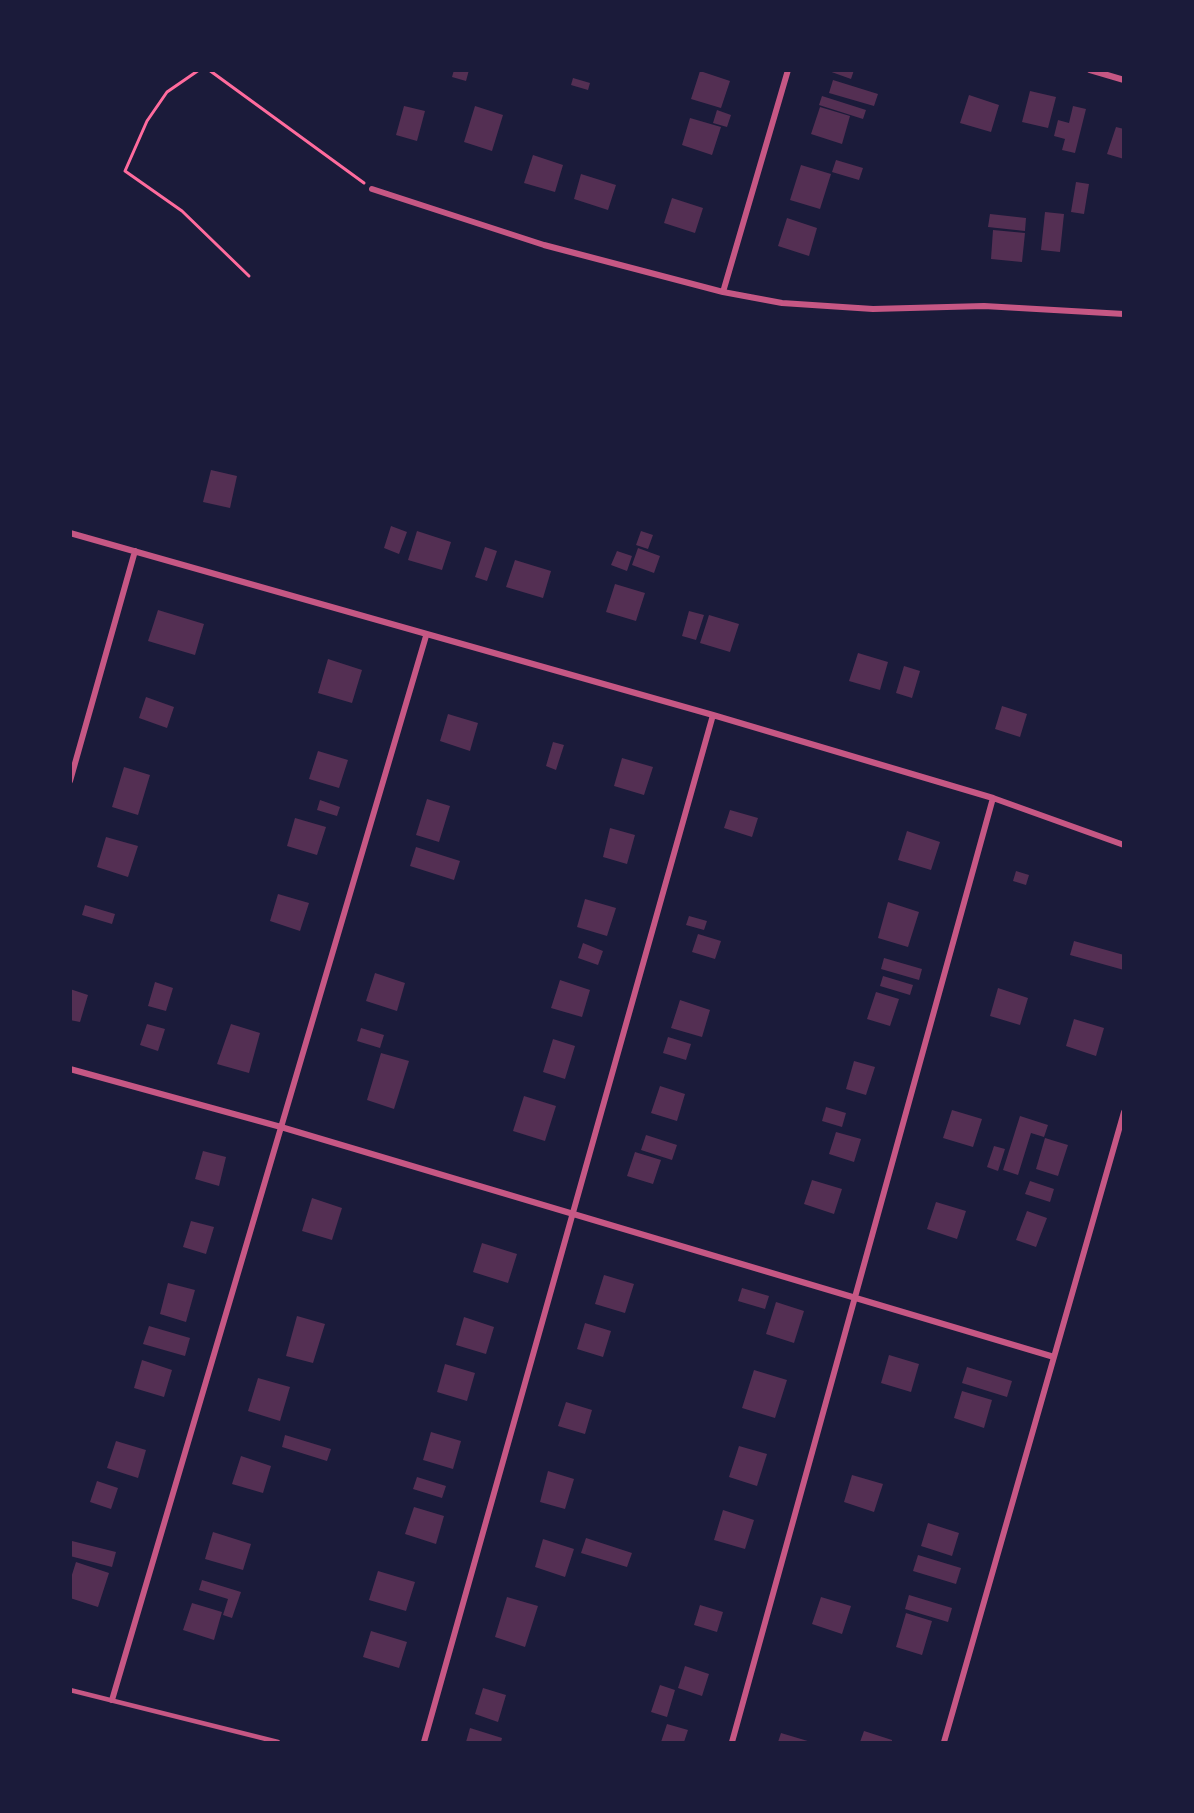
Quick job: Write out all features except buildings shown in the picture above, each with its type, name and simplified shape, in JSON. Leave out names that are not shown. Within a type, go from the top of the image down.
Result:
[{"type":"street","points":[[723,292],[788,70]]},
{"type":"street","points":[[1090,70],[1124,80]]},
{"type":"street","points":[[372,189],[544,245],[723,292],[783,303],[873,309],[984,306],[1124,314]]},
{"type":"street","points":[[70,533],[362,615],[426,636],[713,715],[993,798],[1124,844]]},
{"type":"street","points":[[70,781],[135,551]]},
{"type":"street","points":[[112,1700],[426,636]]},
{"type":"street","points":[[424,1743],[713,715]]},
{"type":"street","points":[[732,1743],[993,798]]},
{"type":"street","points":[[70,1069],[281,1127],[1054,1358]]},
{"type":"street","points":[[944,1743],[1124,1112]]},
{"type":"lane","points":[[70,1690],[279,1743]]},
{"type":"path","points":[[199,70],[167,92],[147,121],[125,171],[182,211],[249,276]]},
{"type":"path","points":[[209,70],[372,189]]}]
